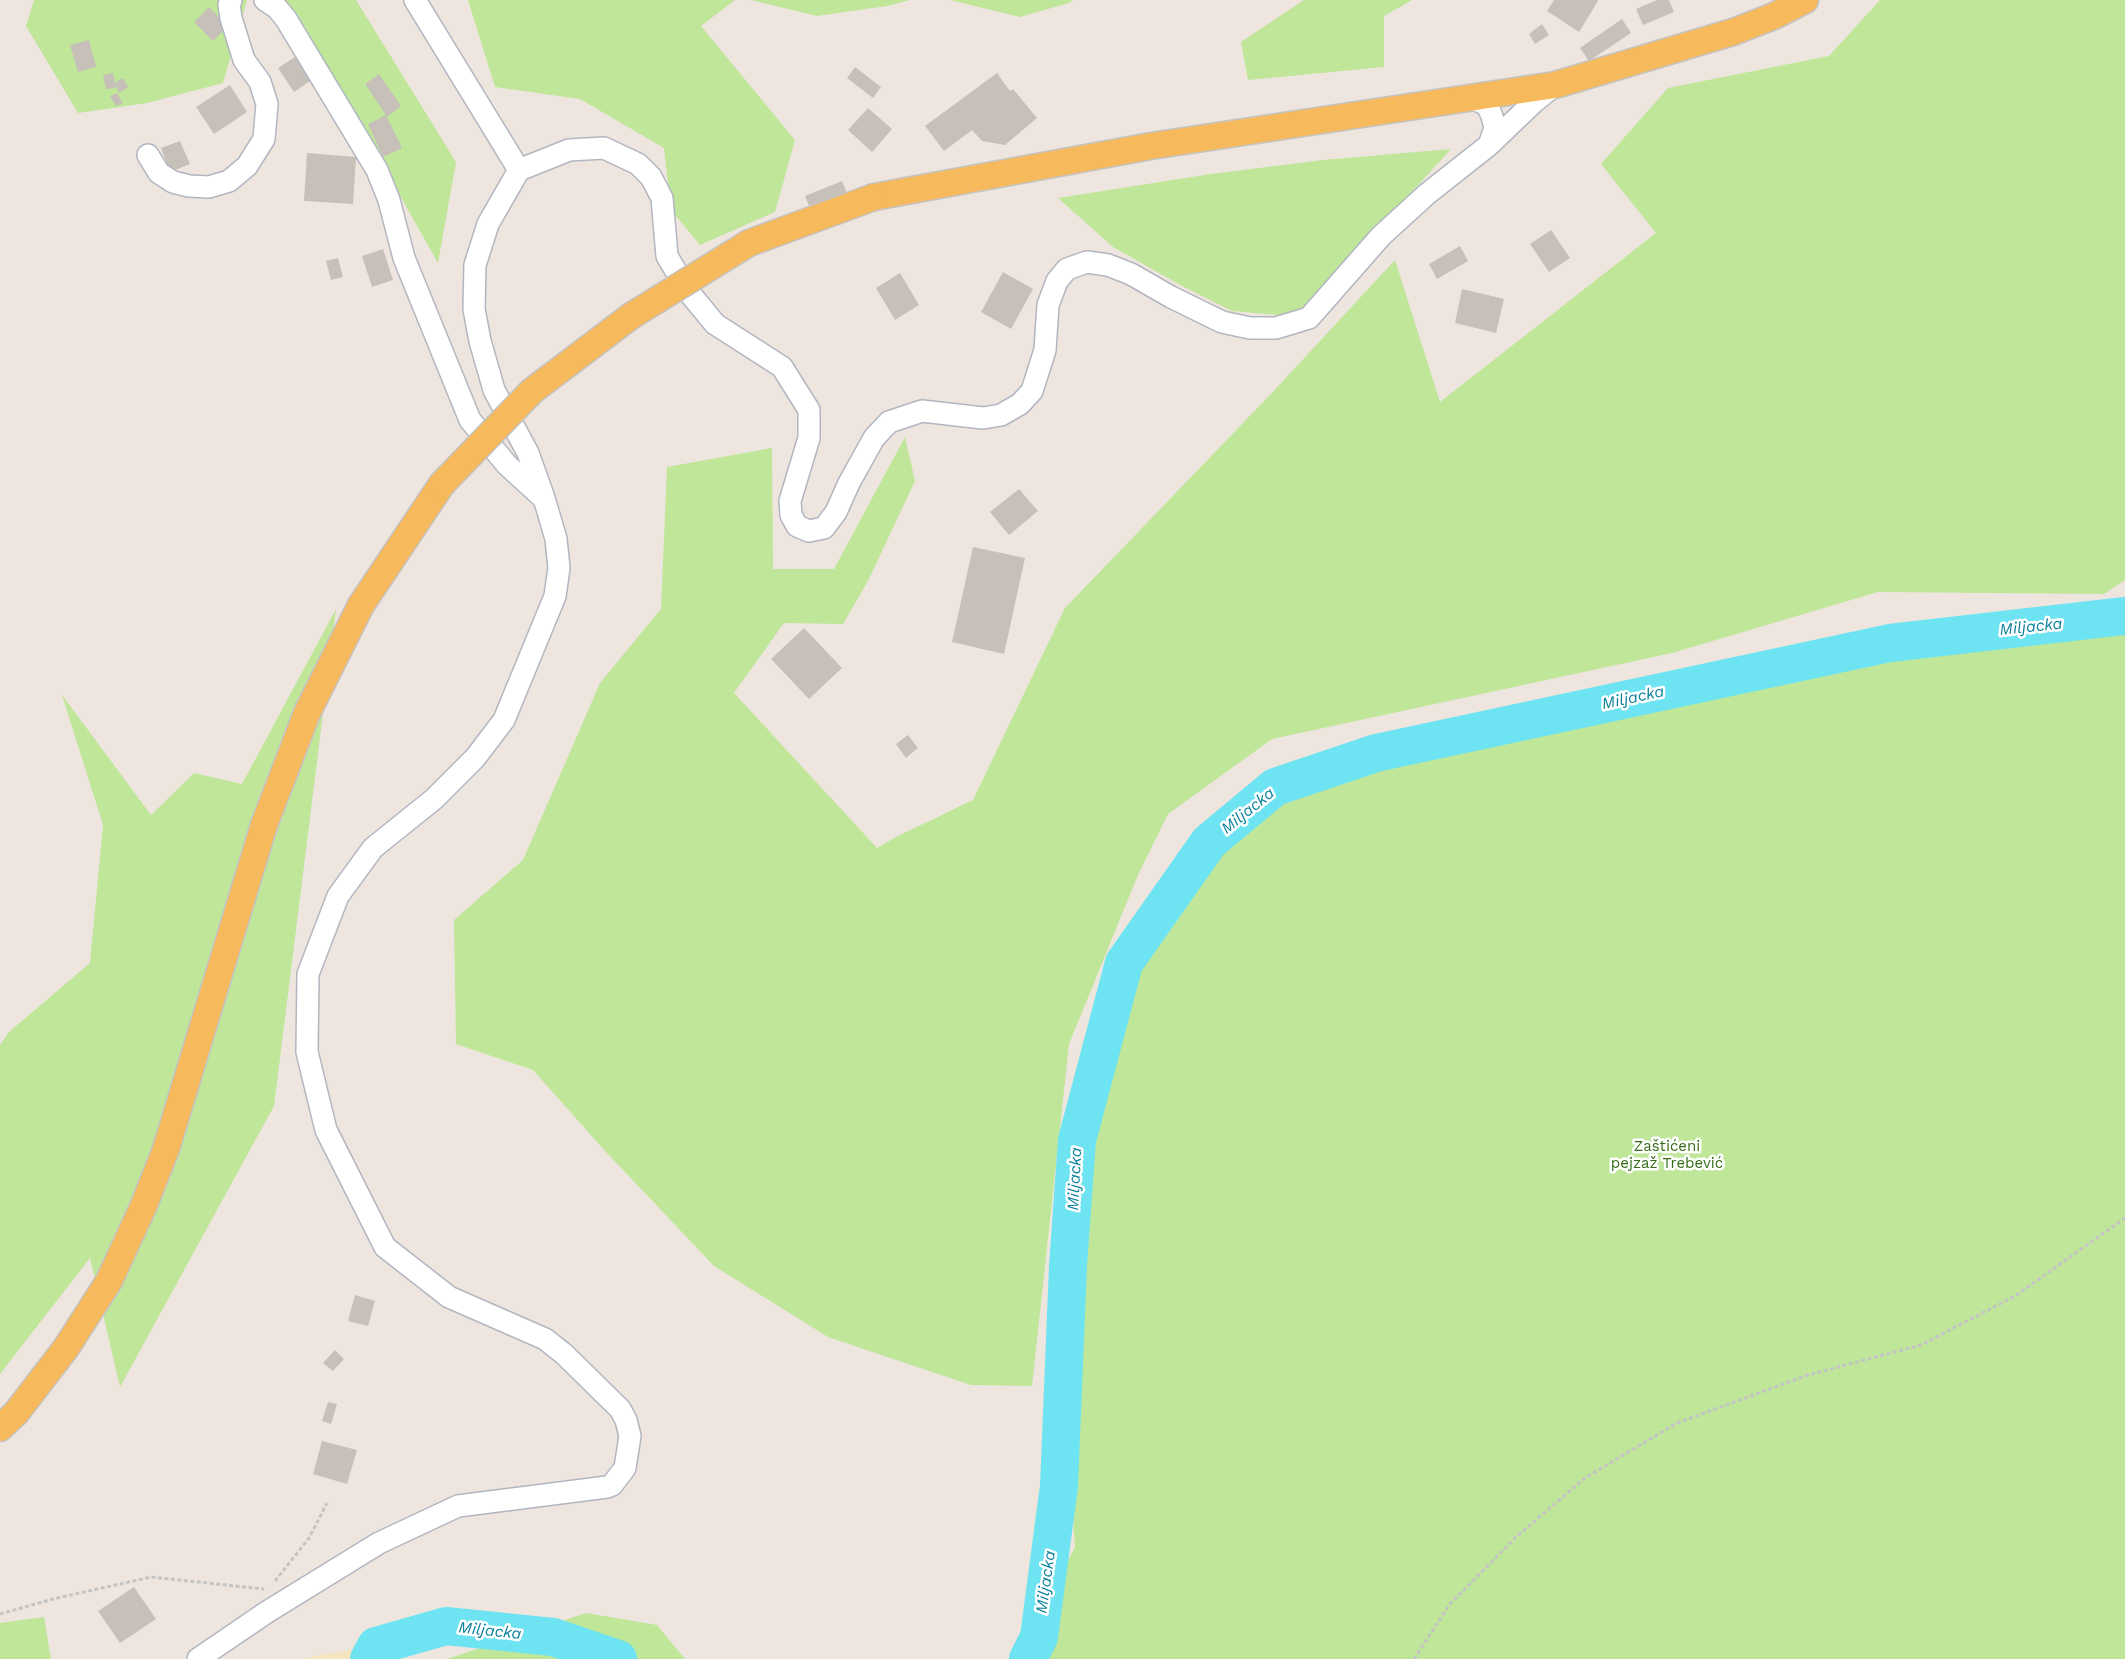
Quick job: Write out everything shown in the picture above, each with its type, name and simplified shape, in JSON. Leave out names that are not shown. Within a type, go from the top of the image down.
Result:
[{"type":"main road","points":[[0,1428],[16,1413],[66,1348],[109,1281],[144,1205],[166,1149],[264,825],[307,713],[361,605],[442,484],[532,391],[631,316],[749,244],[874,197],[1151,146],[1555,86],[1733,32],[1774,16],[1805,0]]},
{"type":"street","points":[[148,155],[159,173],[173,182],[189,186],[209,187],[230,181],[247,166],[264,139],[267,104],[260,82],[244,60],[231,18],[229,5],[231,0]]},
{"type":"street","points":[[264,0],[277,8],[286,19],[377,170],[389,200],[404,258],[470,420],[507,465],[544,498]]},
{"type":"street","points":[[415,0],[519,170]]},
{"type":"street","points":[[198,1659],[266,1612],[379,1543],[458,1506],[607,1487],[612,1485],[625,1468],[630,1436],[626,1420],[620,1409],[564,1354],[545,1340],[450,1297],[385,1247],[326,1130],[307,1052],[308,974],[338,896],[373,848],[434,799],[475,758],[504,720],[524,676],[555,596],[559,568],[556,539],[528,452],[494,390],[480,341],[474,309],[473,290],[477,257],[488,224],[519,170],[569,150],[604,148],[638,164],[651,177],[662,198],[668,256],[687,290],[714,324],[782,368],[809,410],[809,438],[790,501],[791,515],[797,526],[810,532],[824,528],[836,512],[848,482],[874,438],[889,422],[922,411],[983,418],[1001,415],[1020,404],[1032,391],[1045,350],[1048,305],[1057,281],[1067,270],[1087,262],[1108,265],[1131,274],[1171,297],[1222,322],[1250,328],[1276,328],[1309,318],[1381,236],[1426,194],[1489,145],[1534,102],[1555,86]]},
{"type":"street","points":[[1474,99],[1487,106],[1492,116],[1495,128],[1489,145]]},
{"type":"path","points":[[1414,1659],[1450,1604],[1515,1538],[1585,1478],[1677,1423],[1808,1375],[1920,1345],[2015,1296],[2125,1218]]},
{"type":"path","points":[[274,1582],[309,1538],[327,1504]]},
{"type":"path","points":[[0,1614],[54,1599],[151,1577],[269,1589],[261,1595]]},
{"type":"green space","points":[[34,0],[247,0],[223,83],[147,103],[78,113],[26,26]]},
{"type":"green space","points":[[273,0],[356,0],[456,162],[438,263],[298,15]]},
{"type":"green space","points":[[468,0],[735,0],[701,26],[795,140],[775,212],[700,245],[671,210],[664,148],[580,99],[495,87]]},
{"type":"green space","points":[[751,0],[910,0],[887,6],[817,16]]},
{"type":"green space","points":[[950,0],[1073,0],[1069,3],[1020,17]]},
{"type":"green space","points":[[1304,0],[1412,0],[1384,16],[1384,67],[1248,80],[1241,42]]},
{"type":"green space","points":[[1880,0],[2125,0],[2125,580],[2104,594],[1878,592],[1672,653],[1272,739],[1168,814],[1138,875],[1069,1044],[1032,1386],[971,1385],[828,1337],[714,1266],[606,1152],[533,1070],[456,1044],[454,920],[523,860],[600,683],[661,609],[667,467],[772,448],[773,569],[834,569],[905,437],[915,481],[868,581],[843,624],[784,623],[734,693],[877,848],[973,800],[1065,608],[1269,396],[1395,260],[1440,402],[1656,233],[1601,164],[1668,88],[1829,56]]},
{"type":"green space","points":[[1451,149],[1345,265],[1301,317],[1232,311],[1182,286],[1113,247],[1058,198],[1211,174],[1323,160]]},
{"type":"green space","name":"Zaštićeni pejzaž Trebević","points":[[2125,604],[2125,1659],[1025,1659],[1020,1654],[1075,1547],[1063,1367],[1077,1140],[1107,1013],[1155,934],[1213,824],[1285,799],[1374,741],[1549,712],[1785,668],[1899,625],[1959,622],[2082,626]]},
{"type":"green space","points":[[336,609],[274,1106],[120,1387],[90,1258],[0,1374],[0,1045],[9,1032],[90,963],[103,825],[62,695],[151,815],[194,773],[242,784]]},
{"type":"green space","points":[[586,1613],[657,1625],[685,1659],[447,1659]]},
{"type":"green space","points":[[44,1617],[51,1659],[0,1659],[0,1623]]},
{"type":"sand","points":[[376,1646],[369,1659],[298,1659]]},
{"type":"building","points":[[1554,0],[1598,1],[1579,32],[1547,11]]},
{"type":"building","points":[[1657,0],[1669,0],[1674,12],[1643,25],[1636,9]]},
{"type":"building","points":[[209,7],[228,26],[213,41],[194,22]]},
{"type":"building","points":[[1622,19],[1631,33],[1589,61],[1580,48]]},
{"type":"building","points":[[1542,24],[1549,35],[1535,44],[1529,34]]},
{"type":"building","points":[[89,40],[96,67],[78,72],[70,45]]},
{"type":"building","points":[[295,57],[310,81],[294,92],[278,68]]},
{"type":"building","points":[[855,67],[881,87],[873,98],[847,78]]},
{"type":"building","points":[[113,73],[116,88],[106,89],[103,75]]},
{"type":"building","points":[[997,73],[1010,91],[1013,89],[1037,118],[1005,145],[982,141],[972,130],[944,151],[925,126]]},
{"type":"building","points":[[379,74],[401,106],[387,117],[402,148],[383,157],[368,124],[386,115],[365,84]]},
{"type":"building","points":[[123,78],[128,87],[119,93],[115,83]]},
{"type":"building","points":[[230,85],[247,112],[214,134],[196,107]]},
{"type":"building","points":[[117,93],[123,103],[116,106],[110,96]]},
{"type":"building","points":[[868,108],[892,129],[872,152],[848,130]]},
{"type":"building","points":[[180,141],[190,164],[170,172],[161,148]]},
{"type":"building","points":[[307,153],[356,157],[353,204],[304,201]]},
{"type":"building","points":[[842,181],[847,193],[810,208],[805,196]]},
{"type":"building","points":[[1551,230],[1570,258],[1549,272],[1530,244]]},
{"type":"building","points":[[1460,246],[1468,261],[1437,279],[1429,264]]},
{"type":"building","points":[[383,249],[393,280],[372,287],[362,256]]},
{"type":"building","points":[[338,258],[343,277],[331,280],[326,261]]},
{"type":"building","points":[[1003,272],[1033,289],[1011,329],[981,312]]},
{"type":"building","points":[[900,273],[919,305],[895,320],[876,288]]},
{"type":"building","points":[[1462,289],[1504,299],[1496,333],[1455,323]]},
{"type":"building","points":[[1019,489],[1038,511],[1009,535],[990,512]]},
{"type":"building","points":[[973,547],[1025,558],[1004,654],[952,642]]},
{"type":"building","points":[[804,628],[842,668],[809,699],[771,659]]},
{"type":"building","points":[[908,735],[918,748],[906,758],[896,744]]},
{"type":"building","points":[[355,1295],[375,1301],[368,1326],[348,1321]]},
{"type":"building","points":[[335,1350],[344,1359],[333,1371],[323,1363]]},
{"type":"building","points":[[328,1402],[337,1404],[331,1424],[322,1421]]},
{"type":"building","points":[[322,1441],[357,1450],[347,1484],[313,1474]]},
{"type":"building","points":[[134,1587],[156,1619],[120,1643],[98,1611]]},
{"type":"waterway","name":"Miljacka","points":[[1028,1659],[1039,1637],[1059,1486],[1068,1266],[1077,1140],[1124,963],[1209,842],[1275,787],[1376,753],[1890,643],[2125,616]]},
{"type":"waterway","name":"Miljacka","points":[[369,1659],[376,1646],[446,1626],[553,1637],[618,1659]]}]
